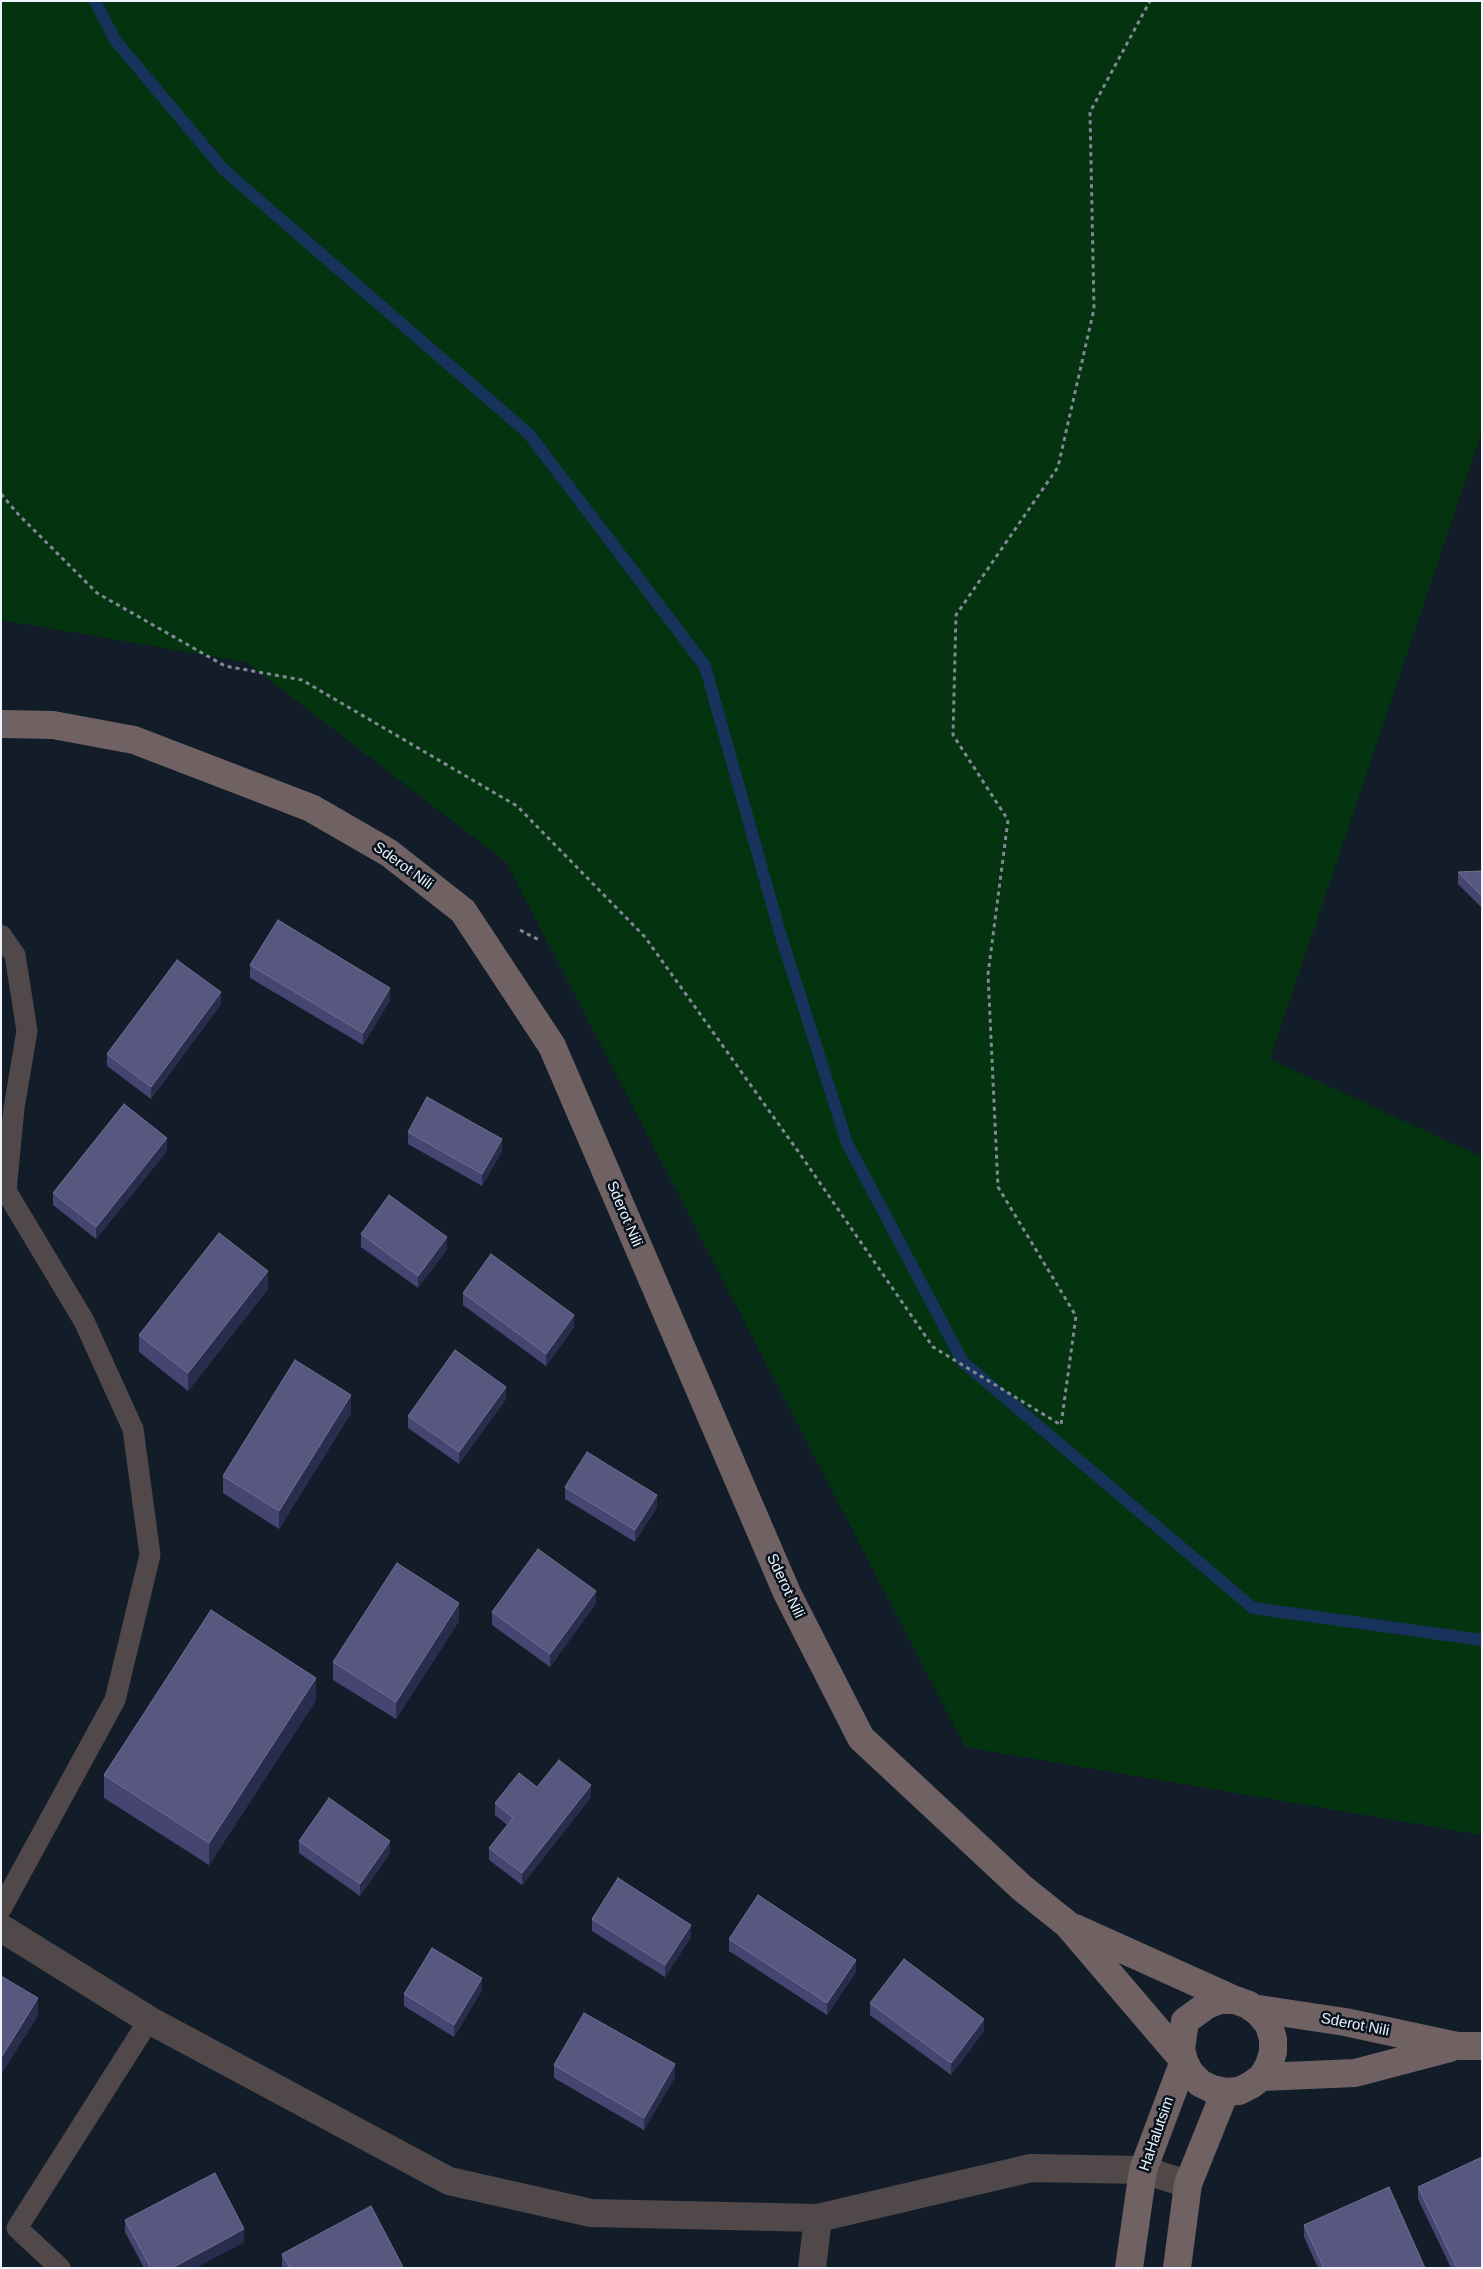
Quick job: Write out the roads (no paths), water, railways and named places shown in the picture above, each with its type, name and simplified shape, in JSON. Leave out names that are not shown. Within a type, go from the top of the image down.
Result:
[{"type":"street","name":"Sderot Nili","points":[[1,724],[53,725],[134,740],[311,808],[389,853],[463,911],[552,1046],[787,1593],[861,1738],[1022,1888],[1067,1924],[1184,2061]]},
{"type":"street","name":"Sderot Nili","points":[[1067,1924],[1244,2004],[1469,2046]]},
{"type":"street","points":[[1,1928],[149,2020],[449,2181],[591,2213],[818,2218],[1031,2168],[1143,2170],[1188,2184]]},
{"type":"street","points":[[1220,2000],[1244,2004],[1260,2014],[1269,2025],[1273,2039],[1273,2052],[1269,2065],[1262,2077],[1252,2085],[1226,2092],[1212,2089],[1200,2083],[1190,2073],[1184,2061],[1182,2042],[1185,2021],[1207,2004],[1220,2000]]},
{"type":"street","name":"Sderot Nili","points":[[1262,2077],[1355,2072],[1469,2046]]},
{"type":"street","name":"HaHalutsim","points":[[1129,2268],[1143,2170],[1184,2061]]},
{"type":"street","points":[[1177,2268],[1188,2184],[1226,2092]]},
{"type":"street","points":[[812,2268],[818,2218]]},
{"type":"lane","points":[[1,935],[15,955],[26,1031],[14,1108],[6,1191],[84,1321],[132,1429],[150,1555],[115,1700],[1,1909]]},
{"type":"lane","points":[[60,2268],[17,2228],[149,2020]]},
{"type":"waterway","points":[[95,1],[115,40],[224,170],[529,434],[705,666],[780,933],[847,1143],[963,1362],[1253,1608],[1482,1640]]}]
